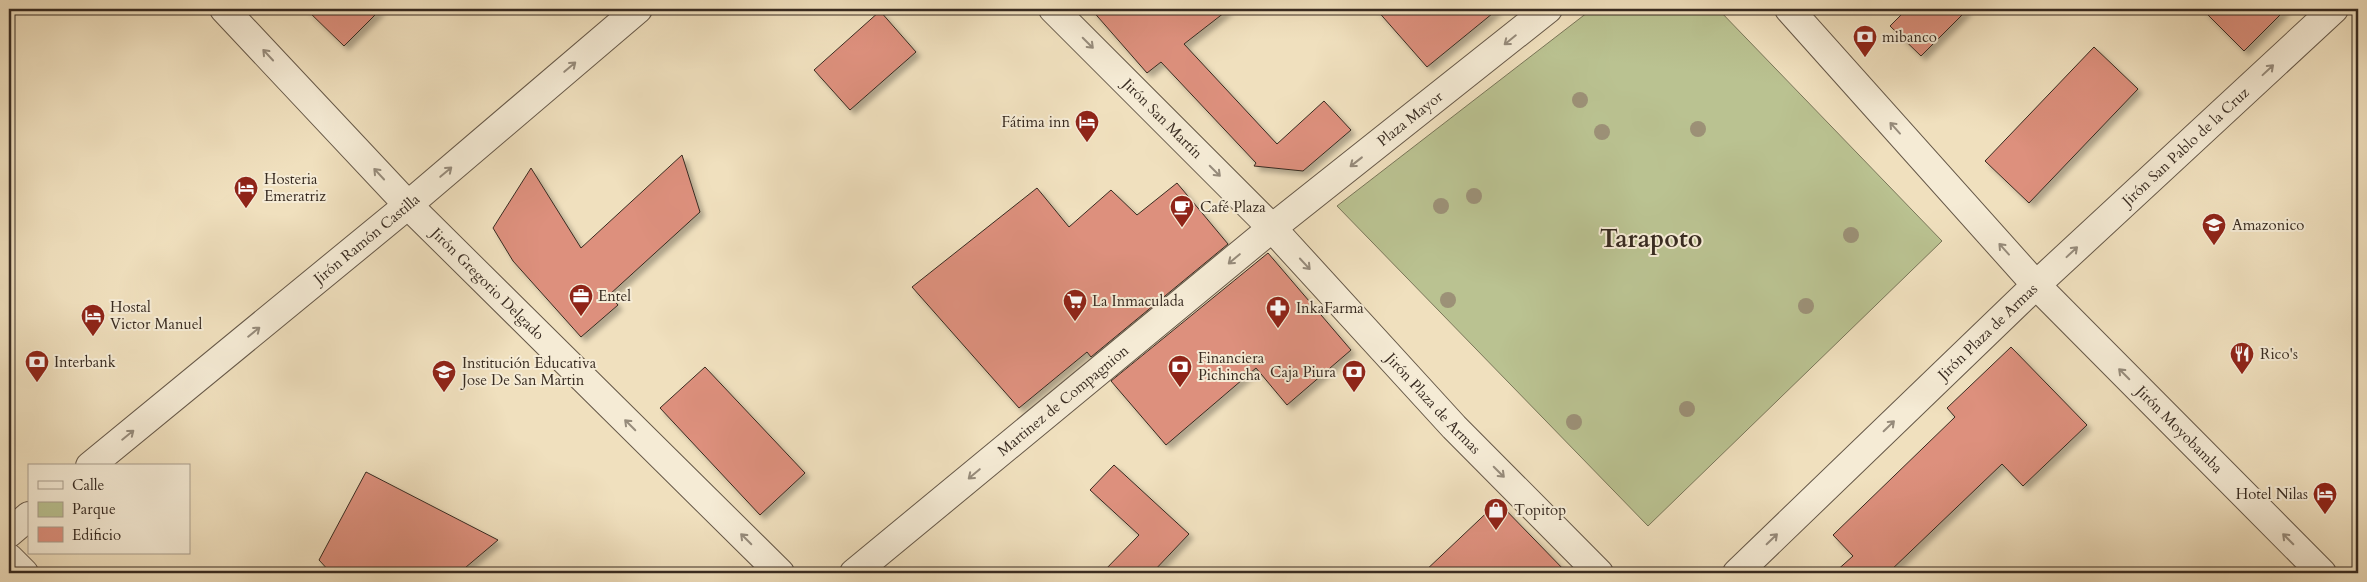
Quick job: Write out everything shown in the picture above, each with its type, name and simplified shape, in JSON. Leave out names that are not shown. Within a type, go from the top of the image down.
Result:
[{"type":"street","name":"Jirón Gregorio Delgado","points":[[224,9],[408,205],[780,573]]},
{"type":"street","name":"Jirón Ramón Castilla","points":[[92,464],[408,205],[638,9]]},
{"type":"street","name":"Jirón San Martín","points":[[1054,9],[1272,228]]},
{"type":"street","name":"Plaza Mayor","points":[[1272,228],[1548,9]]},
{"type":"street","name":"Jirón Plaza de Armas","points":[[1737,573],[2036,285],[1790,9]]},
{"type":"street","name":"Jirón San Pablo de la Cruz","points":[[2036,285],[2334,9]]},
{"type":"street","name":"Martinez de Compagnion","points":[[854,573],[1272,228]]},
{"type":"street","name":"Jirón Plaza de Armas","points":[[1272,228],[1454,427],[1599,573]]},
{"type":"street","name":"Jirón Moyobamba","points":[[2036,285],[2322,573]]},
{"type":"street","points":[[9,533],[28,517]]},
{"type":"street","points":[[9,558],[24,573]]},
{"type":"green space","points":[[1592,9],[1718,9],[1942,241],[1648,526],[1337,206]]},
{"type":"building","points":[[306,9],[381,9],[344,46]]},
{"type":"building","points":[[1091,9],[1229,9],[1184,44],[1277,144],[1324,101],[1351,130],[1303,171],[1254,166],[1256,163],[1161,62],[1147,73]]},
{"type":"building","points":[[1376,9],[1498,9],[1427,67]]},
{"type":"building","points":[[1907,9],[1968,9],[1921,56],[1890,26]]},
{"type":"building","points":[[2202,9],[2286,9],[2244,51]]},
{"type":"building","points":[[880,11],[916,52],[850,110],[814,70]]},
{"type":"building","points":[[2094,47],[2138,89],[2029,203],[1985,161]]},
{"type":"building","points":[[682,155],[700,212],[609,295],[618,305],[581,337],[513,261],[493,228],[531,168],[581,248]]},
{"type":"building","points":[[1177,183],[1228,244],[1091,357],[1087,352],[1019,408],[912,287],[1037,188],[1069,227],[1111,190],[1137,215]]},
{"type":"building","points":[[1268,253],[1351,350],[1287,405],[1256,368],[1166,445],[1111,381]]},
{"type":"building","points":[[2011,347],[2087,425],[2023,486],[2002,464],[1888,573],[1834,573],[1853,556],[1833,535],[1955,417],[1947,408]]},
{"type":"building","points":[[705,367],[805,473],[760,515],[660,408]]},
{"type":"building","points":[[1114,465],[1189,534],[1152,573],[1102,573],[1139,535],[1090,490]]},
{"type":"building","points":[[366,472],[498,540],[459,573],[331,573],[319,560]]},
{"type":"building","name":"Topitop","points":[[1498,502],[1567,573],[1423,573]]},
{"type":"place","name":"mibanco","points":[[1865,58]]},
{"type":"place","name":"Fátima inn","points":[[1087,143]]},
{"type":"place","name":"Hosteria Emeratriz","points":[[246,209]]},
{"type":"place","name":"Café Plaza","points":[[1182,228]]},
{"type":"place","name":"Amazonico","points":[[2214,246]]},
{"type":"place","name":"Entel","points":[[581,317]]},
{"type":"place","name":"La Inmaculada","points":[[1075,322]]},
{"type":"place","name":"InkaFarma","points":[[1278,329]]},
{"type":"place","name":"Hostal Victor Manuel","points":[[93,337]]},
{"type":"place","name":"Rico's","points":[[2242,375]]},
{"type":"place","name":"Interbank","points":[[37,383]]},
{"type":"place","name":"Financiera Pichincha","points":[[1180,388]]},
{"type":"place","name":"Institución Educativa Jose De San Martin","points":[[444,393]]},
{"type":"place","name":"Caja Piura","points":[[1354,393]]},
{"type":"place","name":"Hotel Nilas","points":[[2325,515]]},
{"type":"place","name":"Topitop","points":[[1496,531]]},
{"type":"district","name":"Tarapoto","points":[[1651,238]]}]
